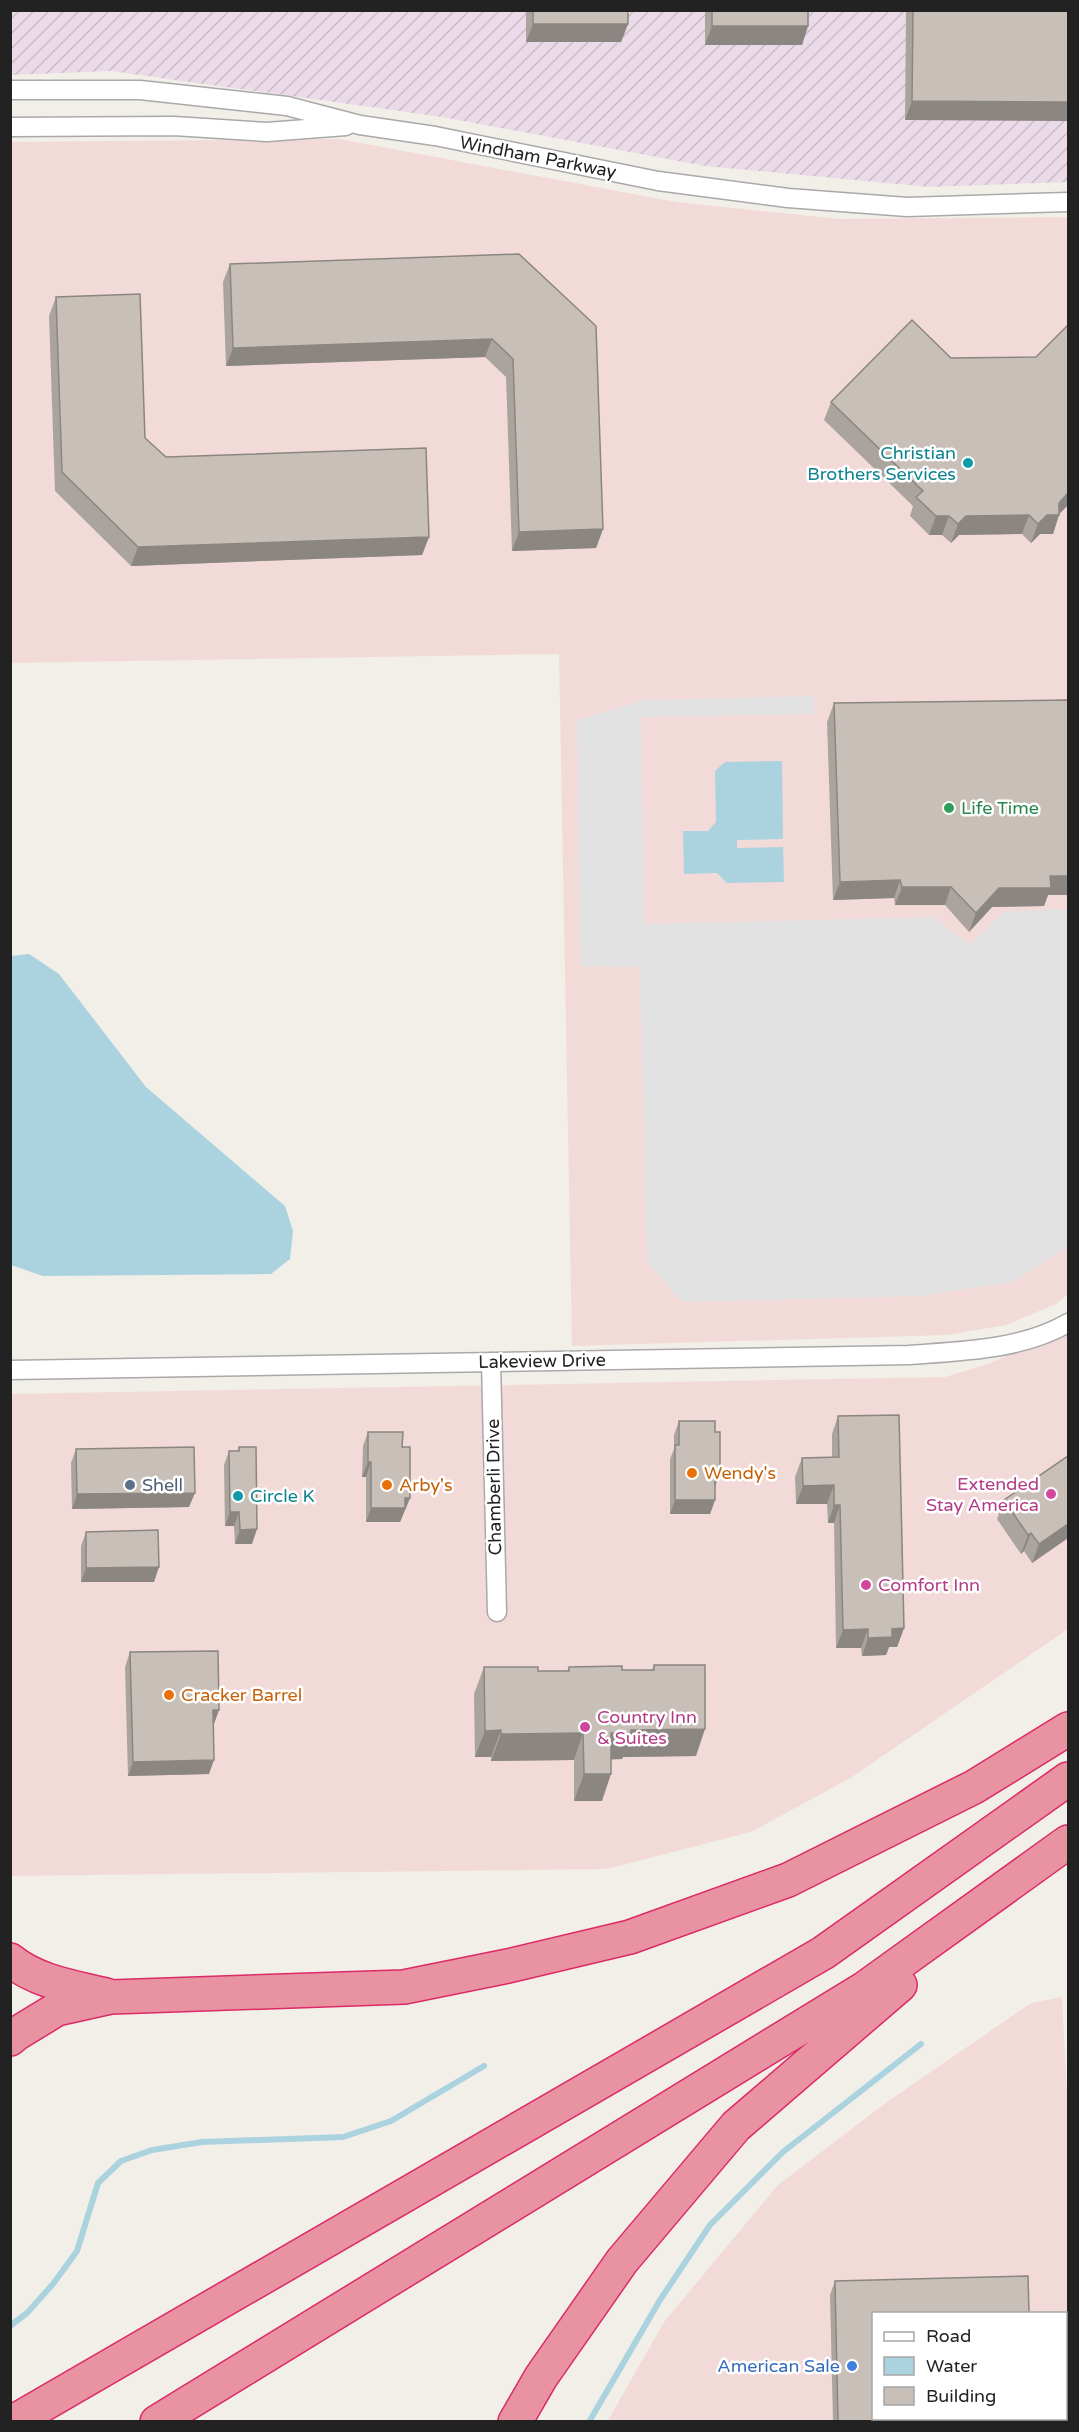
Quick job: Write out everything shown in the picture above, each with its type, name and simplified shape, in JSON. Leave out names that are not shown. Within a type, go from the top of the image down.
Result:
[{"type":"highway","points":[[10,2039],[57,2009],[111,1996],[404,1987],[508,1966],[630,1937],[788,1881],[974,1787],[1068,1729]]},
{"type":"highway","points":[[13,2421],[823,1953],[1068,1779]]},
{"type":"highway","points":[[157,2421],[865,1988],[1068,1842]]},
{"type":"highway","points":[[515,2421],[541,2377],[622,2261],[735,2126],[958,1936],[1068,1854]]},
{"type":"highway","points":[[10,1960],[47,1981],[111,1996]]},
{"type":"street","name":"Windham Parkway","points":[[10,90],[140,90],[287,106],[360,125],[435,136],[658,181],[788,198],[907,207],[1068,202]]},
{"type":"street","points":[[10,128],[174,126],[267,132],[360,125]]},
{"type":"street","name":"Lakeview Drive","points":[[10,1370],[909,1355],[974,1351],[1046,1336],[1068,1323]]},
{"type":"street","name":"Chamberli Drive","points":[[491,1362],[497,1612]]},
{"type":"shaded area","points":[[10,11],[1068,11],[1068,182],[929,187],[705,166],[442,117],[111,71],[11,75]]},
{"type":"shaded area","points":[[340,139],[676,202],[839,219],[1068,217],[1068,1294],[1056,1304],[1006,1325],[947,1335],[572,1346],[559,654],[11,663],[10,142]]},
{"type":"shaded area","points":[[814,696],[814,714],[641,717],[644,924],[933,917],[970,944],[1003,912],[1068,909],[1068,1247],[1012,1282],[920,1296],[681,1302],[647,1261],[640,967],[580,966],[577,720],[645,700]]},
{"type":"shaded area","points":[[1068,1329],[1068,1629],[852,1777],[751,1832],[606,1869],[11,1876],[10,1394],[945,1377],[988,1364]]},
{"type":"shaded area","points":[[1062,1997],[1068,2111],[1068,2421],[607,2422],[664,2322],[778,2185],[887,2102],[1031,2003]]},
{"type":"water","points":[[782,761],[783,839],[737,840],[737,848],[783,847],[784,882],[727,883],[717,873],[684,874],[683,831],[708,831],[716,822],[715,771],[725,762]]},
{"type":"water","points":[[29,954],[59,974],[146,1087],[285,1206],[293,1231],[290,1259],[271,1274],[43,1276],[11,1265],[11,956]]},
{"type":"building","points":[[533,10],[628,10],[628,24],[533,24]]},
{"type":"building","points":[[712,10],[808,10],[808,26],[712,26]]},
{"type":"building","points":[[913,10],[1068,10],[1068,102],[912,101]]},
{"type":"building","points":[[519,254],[596,326],[603,529],[519,532],[513,359],[492,339],[233,348],[230,264]]},
{"type":"building","points":[[140,294],[145,438],[166,457],[426,448],[429,537],[138,547],[62,472],[56,297]]},
{"type":"building","name":"Christian Brothers Services","points":[[912,320],[951,358],[1036,357],[1068,325],[1068,493],[1059,503],[1059,515],[1047,515],[1038,524],[1029,515],[966,516],[958,524],[949,516],[936,516],[916,497],[923,491],[831,402]]},
{"type":"building","name":"Life Time","points":[[1068,700],[1068,876],[1050,876],[1051,888],[999,888],[976,913],[951,887],[902,887],[900,880],[840,882],[834,703]]},
{"type":"building","name":"Comfort Inn","points":[[899,1415],[904,1628],[892,1629],[892,1637],[868,1638],[868,1629],[843,1630],[840,1505],[834,1505],[834,1485],[803,1486],[802,1458],[839,1457],[838,1416]]},
{"type":"building","name":"Wendy's","points":[[679,1421],[715,1421],[715,1432],[720,1432],[720,1472],[715,1472],[715,1500],[675,1500],[675,1445],[679,1445]]},
{"type":"building","name":"Arby's","points":[[368,1432],[403,1432],[402,1447],[410,1447],[410,1498],[405,1498],[405,1508],[371,1508],[371,1462],[368,1462]]},
{"type":"building","name":"Shell","points":[[194,1447],[195,1493],[77,1494],[76,1449]]},
{"type":"building","name":"Circle K","points":[[239,1447],[256,1447],[257,1529],[240,1530],[239,1512],[230,1512],[229,1451],[239,1451]]},
{"type":"building","name":"Extended Stay America","points":[[1068,1456],[1068,1524],[1039,1544],[1031,1533],[1028,1535],[1004,1500]]},
{"type":"building","points":[[158,1530],[159,1567],[86,1568],[86,1532]]},
{"type":"building","name":"Cracker Barrel","points":[[218,1651],[219,1710],[213,1710],[214,1760],[133,1762],[130,1652]]},
{"type":"building","points":[[654,1665],[705,1665],[705,1729],[631,1730],[631,1733],[611,1733],[611,1774],[584,1774],[583,1733],[501,1734],[501,1730],[485,1731],[484,1667],[538,1667],[538,1671],[569,1671],[569,1667],[622,1666],[622,1670],[654,1670]]},
{"type":"building","name":"American Sale","points":[[1028,2276],[1029,2312],[872,2312],[872,2420],[1032,2421],[838,2421],[835,2281]]},
{"type":"waterway","points":[[589,2422],[660,2300],[710,2225],[783,2152],[921,2044]]},
{"type":"waterway","points":[[10,2326],[27,2313],[53,2284],[77,2251],[98,2183],[121,2161],[152,2150],[202,2142],[343,2137],[391,2121],[484,2066]]},
{"type":"place","name":"Christian Brothers Services","points":[[968,463]]},
{"type":"place","name":"Life Time","points":[[949,808]]},
{"type":"place","name":"Wendy's","points":[[692,1473]]},
{"type":"place","name":"Shell","points":[[130,1485]]},
{"type":"place","name":"Arby's","points":[[387,1485]]},
{"type":"place","name":"Extended Stay America","points":[[1051,1494]]},
{"type":"place","name":"Circle K","points":[[238,1496]]},
{"type":"place","name":"Comfort Inn","points":[[866,1585]]},
{"type":"place","name":"Cracker Barrel","points":[[169,1695]]},
{"type":"place","name":"Country Inn & Suites","points":[[585,1727]]},
{"type":"place","name":"American Sale","points":[[852,2366]]}]
